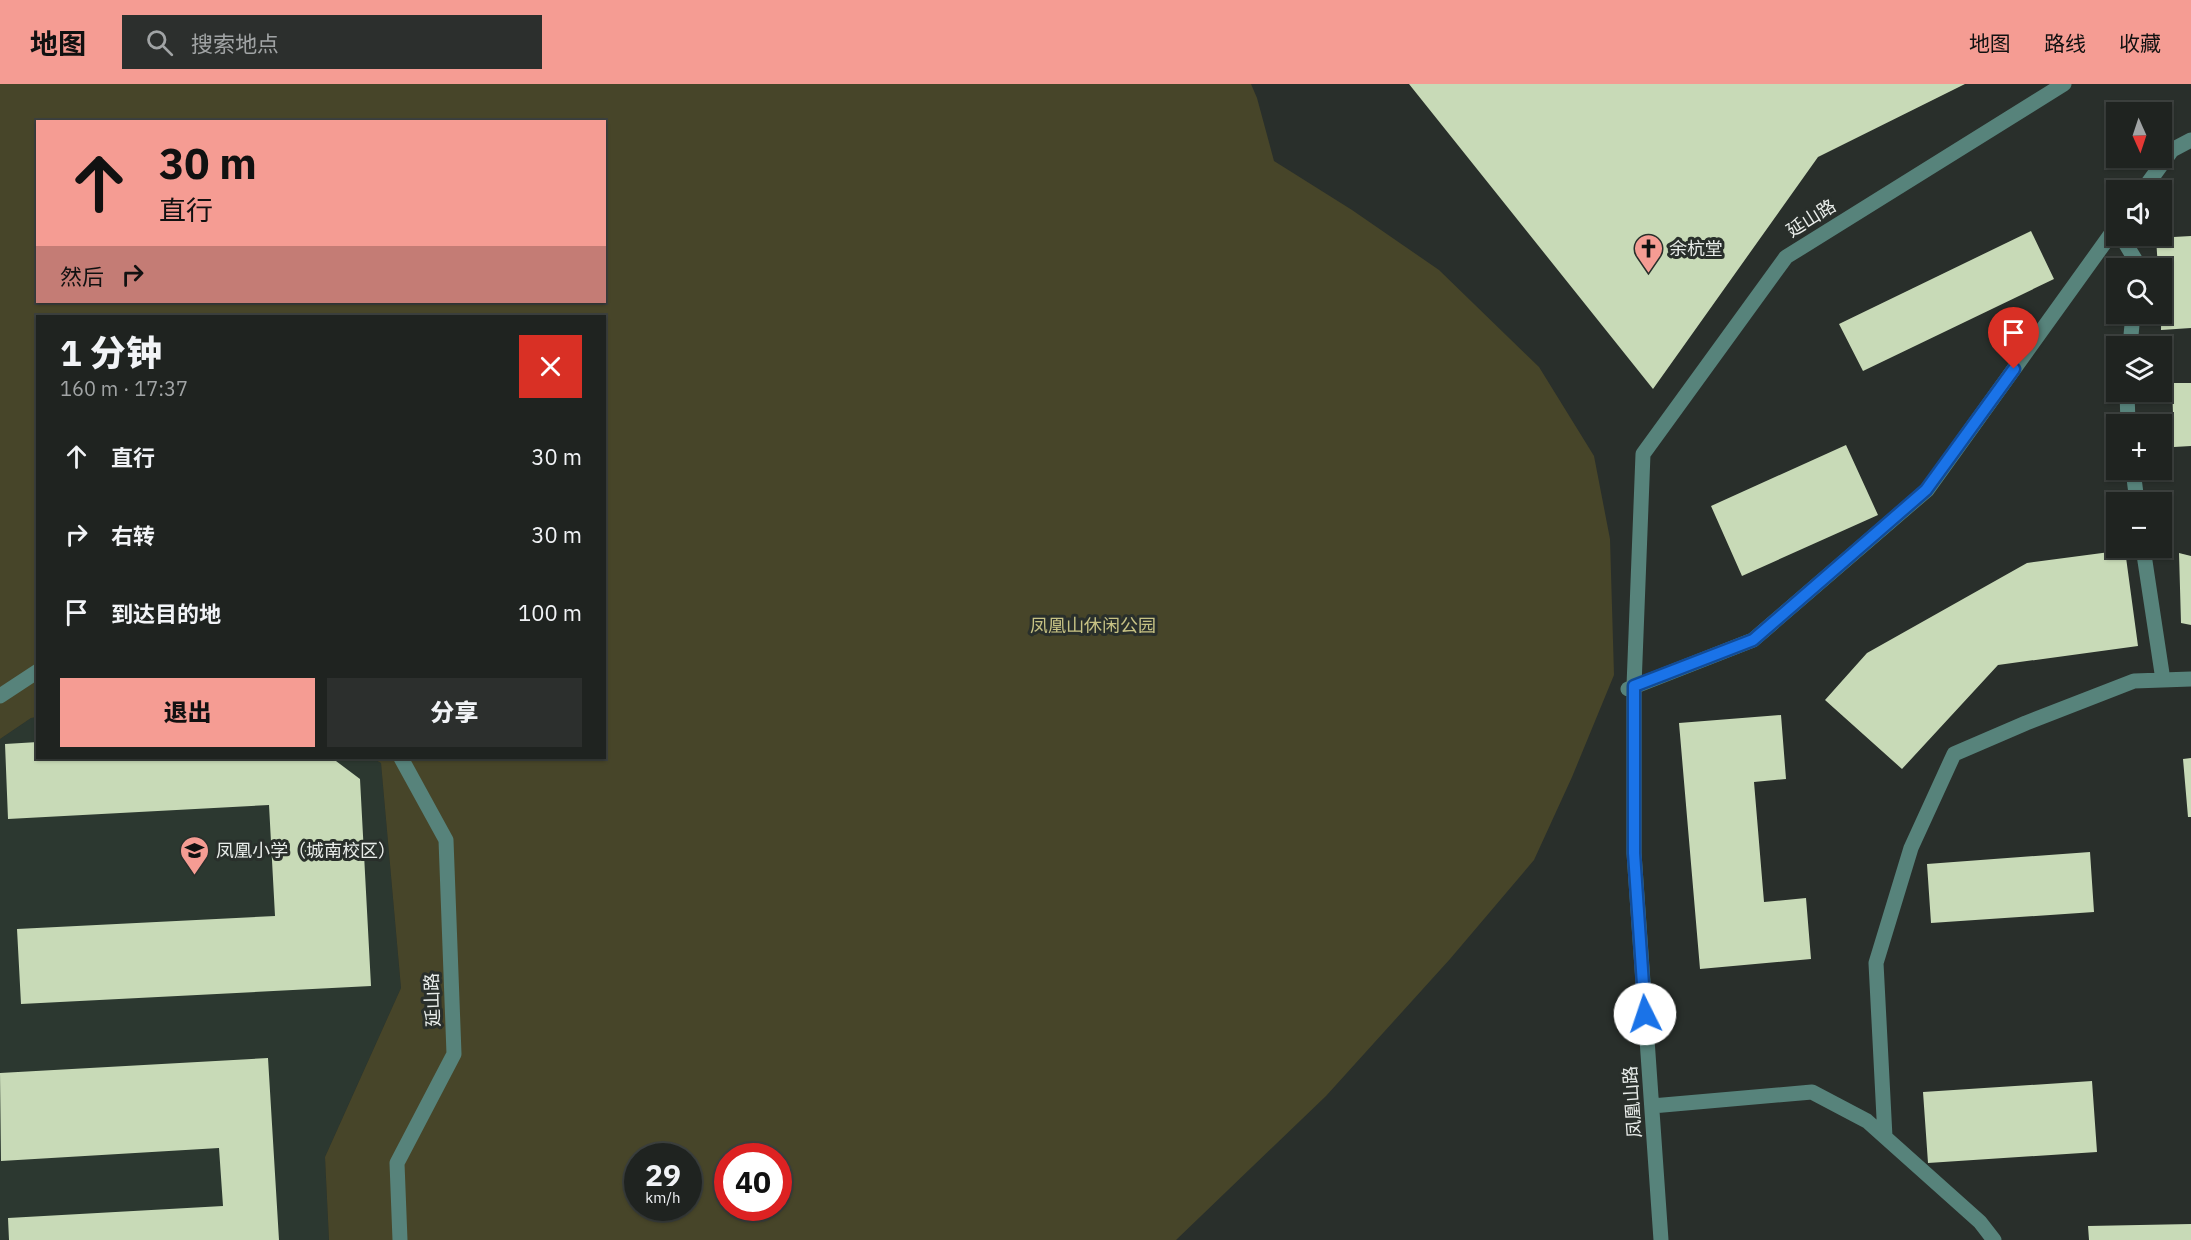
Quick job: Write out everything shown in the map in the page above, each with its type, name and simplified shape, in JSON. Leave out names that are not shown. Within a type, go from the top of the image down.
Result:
[{"type":"street","name":"延山路","points":[[1642,454],[1786,257],[2064,84]]},
{"type":"street","points":[[2150,180],[2172,150],[2191,140]]},
{"type":"street","points":[[1630,688],[1753,640],[1926,490],[2106,242]]},
{"type":"street","name":"凤凰山路","points":[[1642,454],[1630,688],[1634,853],[1661,1240]]},
{"type":"street","points":[[2145,558],[2163,680]]},
{"type":"street","points":[[0,696],[36,672]]},
{"type":"street","points":[[1885,1137],[1876,963],[1911,848],[1953,754],[2134,681],[2191,679]]},
{"type":"street","name":"延山路","points":[[400,1240],[397,1163],[454,1054],[446,840],[402,759]]},
{"type":"street","points":[[1652,1106],[1812,1092],[1867,1121],[1980,1222],[1994,1240]]},
{"type":"shaded area","name":"凤凰小学（城南校区）","points":[[36,717],[36,759],[374,759],[381,763],[401,988],[325,1157],[329,1240],[0,1240],[0,739],[31,718]]},
{"type":"green space","name":"凤凰山休闲公园","points":[[0,84],[1251,84],[1274,161],[1352,210],[1439,270],[1539,367],[1594,456],[1610,539],[1614,675],[1572,777],[1534,860],[1450,959],[1326,1096],[1176,1240],[329,1240],[325,1157],[401,988],[381,763],[374,759],[606,759],[606,315],[36,315],[36,717],[31,718],[0,739]]},
{"type":"building","name":"余杭堂","points":[[1409,84],[1965,84],[1818,157],[1653,389]]},
{"type":"building","points":[[2031,231],[2054,279],[1863,371],[1839,324]]},
{"type":"building","points":[[2191,236],[2191,328],[2161,330],[2161,324],[2172,324],[2172,258],[2157,258],[2157,246],[2172,246],[2172,237]]},
{"type":"building","points":[[2172,383],[2191,383],[2191,446],[2174,447]]},
{"type":"building","points":[[1846,445],[1878,515],[1742,576],[1711,506]]},
{"type":"building","points":[[2106,553],[2106,558],[2126,558],[2138,646],[1998,665],[1902,769],[1825,700],[1867,653],[2027,563]]},
{"type":"building","points":[[2179,553],[2191,556],[2191,625],[2181,623]]},
{"type":"building","points":[[1781,715],[1786,779],[1754,782],[1764,902],[1806,898],[1811,959],[1700,969],[1679,723]]},
{"type":"building","points":[[36,742],[36,759],[333,759],[360,779],[371,986],[21,1004],[17,929],[275,916],[269,805],[8,819],[5,744]]},
{"type":"building","points":[[2191,758],[2191,817],[2188,817],[2183,759]]},
{"type":"building","points":[[2090,852],[2094,912],[1931,923],[1927,864]]},
{"type":"building","points":[[268,1058],[279,1240],[9,1240],[8,1218],[223,1206],[219,1148],[1,1161],[0,1073]]},
{"type":"building","points":[[2092,1081],[2097,1152],[1928,1163],[1923,1092]]},
{"type":"building","points":[[2191,1224],[2191,1240],[2089,1240],[2088,1226]]},
{"type":"place","name":"余杭堂","points":[[1648,274]]},
{"type":"place","name":"凤凰小学（城南校区）","points":[[195,876]]},
{"type":"route","points":[[1645,1014],[1634,853],[1634,686],[1753,640],[1926,490],[2014,369]]}]
